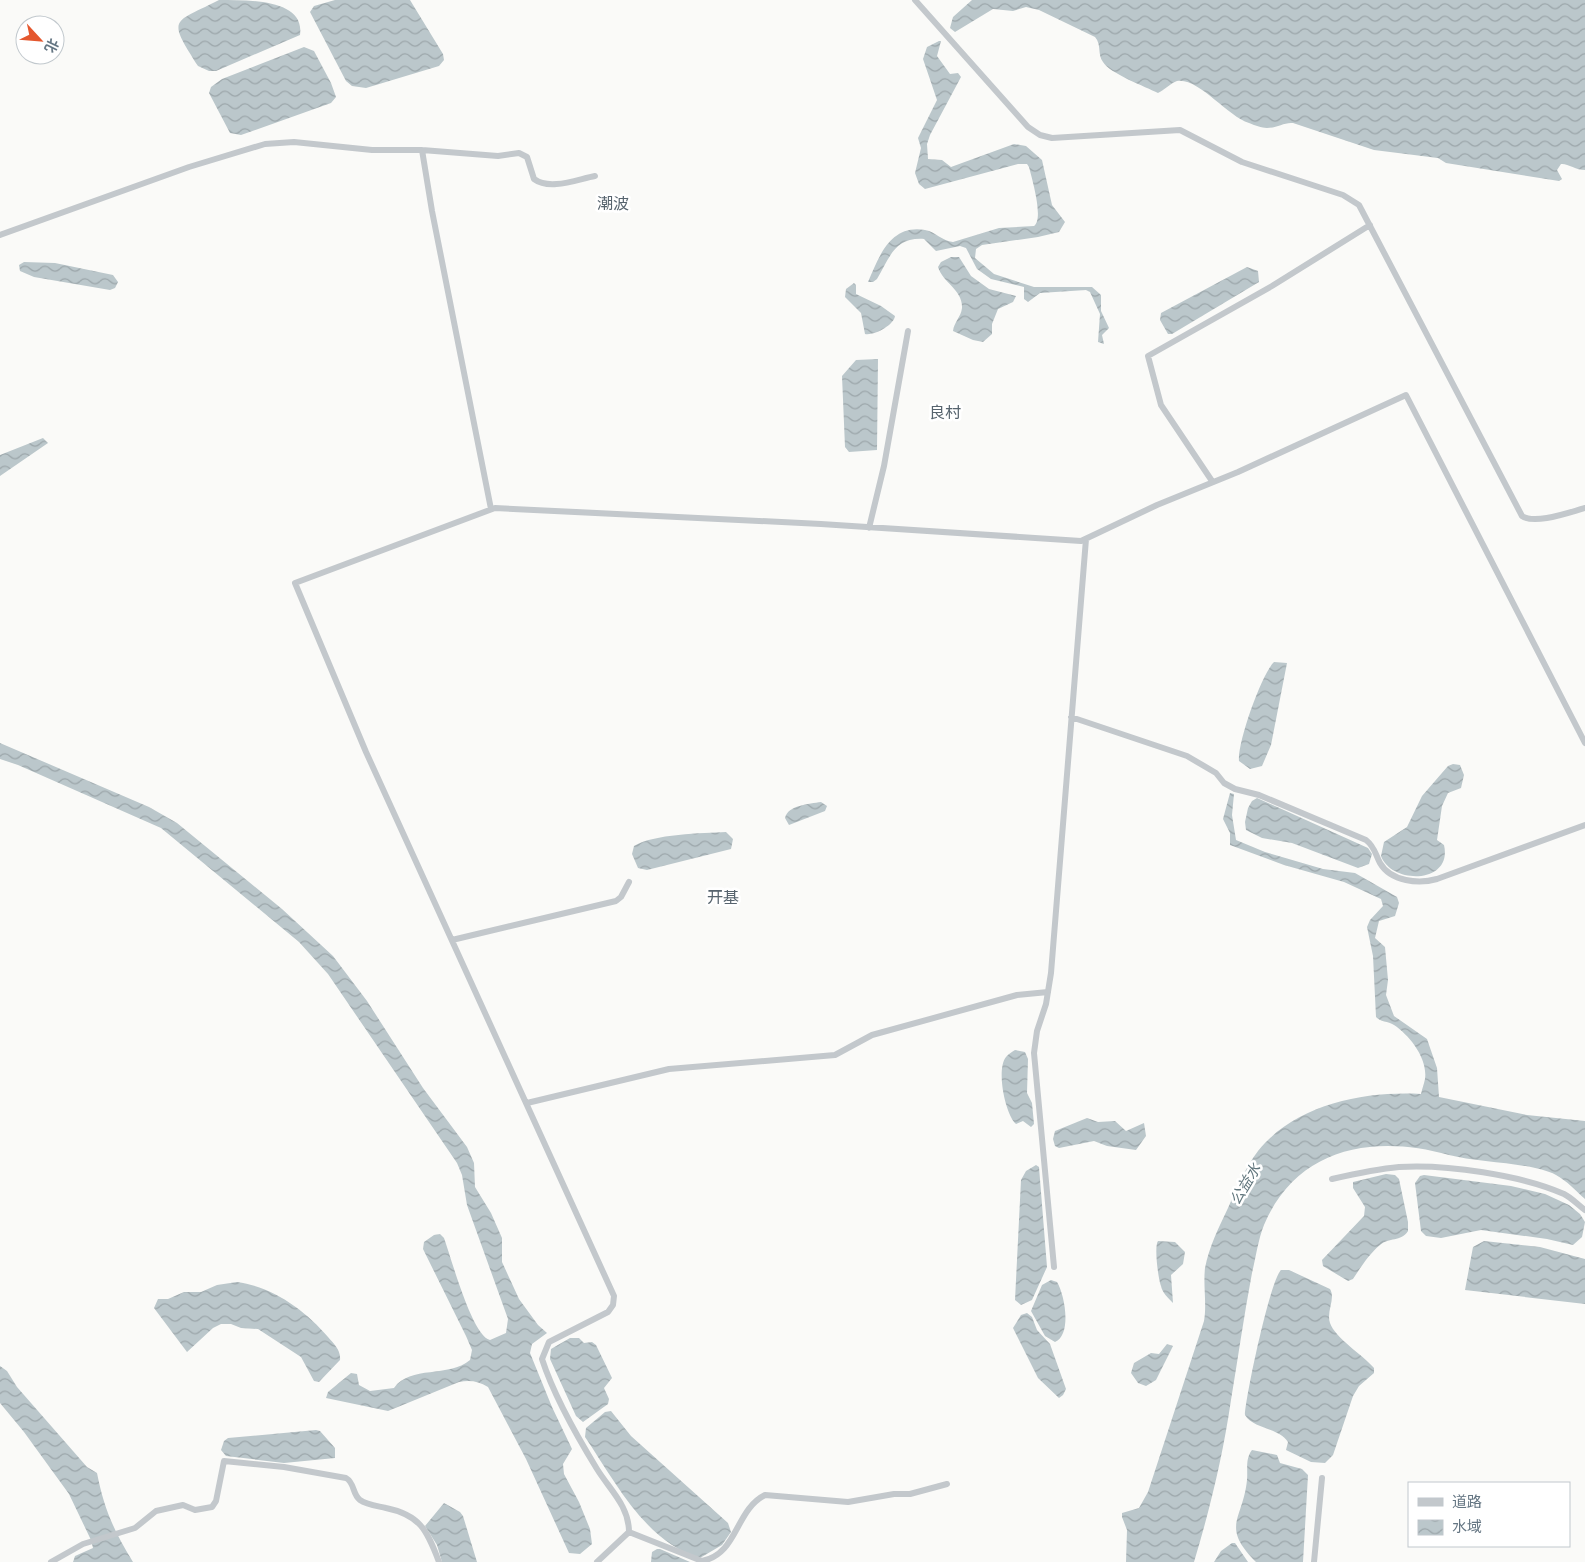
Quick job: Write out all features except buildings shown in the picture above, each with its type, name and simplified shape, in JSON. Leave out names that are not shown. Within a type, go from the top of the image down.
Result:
[{"type":"street","points":[[915,0],[1028,127],[1040,135],[1052,138],[1180,130],[1242,162],[1348,197],[1359,204],[1522,516],[1527,520],[1536,520],[1585,508]]},
{"type":"street","points":[[0,235],[234,151],[264,144],[294,142],[372,150],[422,150],[498,156],[522,153],[527,157],[534,179],[545,184],[595,176]]},
{"type":"street","points":[[422,150],[432,211],[492,509]]},
{"type":"street","points":[[1212,481],[1161,405],[1148,356],[1272,286],[1370,225]]},
{"type":"street","points":[[869,528],[884,466],[908,330]]},
{"type":"street","points":[[598,1562],[628,1532],[629,1520],[623,1505],[597,1469],[575,1430],[542,1359],[549,1342],[608,1312],[613,1305],[614,1298],[366,752],[295,583],[492,509],[519,508],[1072,541],[1086,539],[1406,395],[1585,743]]},
{"type":"street","points":[[1054,1266],[1034,1053],[1048,992],[1086,539]]},
{"type":"street","points":[[1071,718],[1187,756],[1216,773],[1224,783],[1235,789],[1258,795],[1366,840],[1374,849],[1386,870],[1416,882],[1437,879],[1585,825]]},
{"type":"street","points":[[452,940],[616,901],[621,897],[629,882]]},
{"type":"street","points":[[527,1103],[669,1069],[835,1055],[872,1035],[1017,995],[1048,992]]},
{"type":"street","points":[[1332,1179],[1401,1167],[1424,1166],[1466,1170],[1534,1183],[1565,1195],[1585,1210]]},
{"type":"street","points":[[51,1562],[83,1544],[135,1528],[156,1511],[183,1505],[195,1510],[212,1507],[216,1502],[224,1461],[284,1466],[346,1478],[352,1482],[355,1495],[360,1500],[411,1515],[434,1547],[439,1562]]},
{"type":"street","points":[[1314,1562],[1322,1478]]},
{"type":"street","points":[[628,1532],[702,1561],[712,1558],[724,1549],[733,1539],[744,1515],[755,1502],[765,1495],[848,1502],[894,1494],[910,1494],[947,1484]]},
{"type":"water","points":[[219,0],[274,4],[294,15],[299,23],[300,35],[216,71],[209,71],[198,66],[182,38],[179,24],[192,14]]},
{"type":"water","points":[[335,0],[410,0],[443,54],[444,60],[439,66],[366,88],[352,86],[346,81],[310,12],[314,6]]},
{"type":"water","points":[[972,0],[1585,0],[1585,170],[1561,164],[1557,170],[1562,179],[1559,181],[1446,163],[1438,158],[1374,150],[1293,123],[1271,128],[1260,127],[1240,119],[1203,91],[1185,81],[1177,81],[1158,93],[1112,71],[1100,56],[1095,37],[1039,10],[1026,7],[1013,11],[993,9],[955,32],[950,28],[953,17]]},
{"type":"water","points":[[941,41],[937,56],[950,74],[958,73],[961,77],[930,135],[927,144],[928,159],[942,160],[951,167],[1014,144],[1026,146],[1042,160],[1052,205],[1065,222],[1059,232],[982,245],[976,249],[975,258],[994,274],[1034,287],[1092,287],[1101,295],[1101,311],[1109,328],[1102,335],[1104,344],[1098,342],[1100,314],[1090,292],[1086,290],[1040,293],[1028,302],[1024,299],[1024,287],[991,279],[977,269],[966,248],[960,246],[936,251],[924,239],[914,239],[906,242],[899,246],[889,257],[877,279],[873,282],[868,282],[888,244],[894,237],[903,232],[913,229],[925,230],[953,242],[999,228],[1034,226],[1037,222],[1038,207],[1027,164],[1018,164],[925,189],[919,184],[915,173],[921,148],[918,138],[937,100],[923,59],[927,47]]},
{"type":"water","points":[[304,47],[314,51],[331,83],[336,97],[331,103],[241,135],[230,133],[209,93],[211,87],[222,79]]},
{"type":"water","points":[[951,257],[959,257],[971,276],[989,289],[1016,296],[1013,302],[998,309],[992,324],[992,334],[983,342],[973,340],[953,331],[962,308],[961,302],[956,291],[944,278],[938,267],[941,262]]},
{"type":"water","points":[[24,262],[55,263],[113,275],[118,282],[115,288],[110,290],[34,277],[20,271],[19,265]]},
{"type":"water","points":[[1247,267],[1258,271],[1259,282],[1172,334],[1168,334],[1160,320],[1161,313]]},
{"type":"water","points":[[854,283],[856,285],[856,294],[881,306],[895,316],[891,323],[883,329],[865,334],[861,313],[845,297],[846,289]]},
{"type":"water","points":[[878,359],[877,450],[849,452],[845,447],[842,376],[856,360]]},
{"type":"water","points":[[43,438],[48,443],[0,476],[0,455]]},
{"type":"water","points":[[1274,662],[1287,663],[1271,745],[1262,766],[1250,769],[1239,761],[1239,752],[1257,693]]},
{"type":"water","points":[[0,743],[149,807],[177,823],[282,909],[333,956],[367,1001],[423,1088],[467,1147],[474,1163],[475,1187],[491,1213],[502,1238],[502,1262],[519,1299],[538,1325],[547,1333],[532,1344],[530,1353],[572,1449],[563,1464],[564,1474],[579,1502],[590,1529],[592,1544],[580,1554],[569,1553],[526,1459],[488,1387],[481,1383],[459,1382],[388,1411],[326,1398],[328,1392],[351,1373],[357,1374],[359,1385],[370,1391],[394,1388],[410,1376],[452,1369],[470,1360],[472,1350],[423,1249],[424,1242],[434,1235],[440,1234],[444,1238],[469,1311],[483,1335],[490,1340],[506,1333],[508,1319],[467,1205],[462,1175],[457,1163],[328,974],[299,942],[161,828],[18,765],[0,759]]},
{"type":"water","points":[[1453,764],[1460,765],[1464,775],[1461,788],[1448,793],[1442,806],[1437,840],[1444,845],[1444,858],[1440,867],[1431,873],[1420,876],[1408,876],[1397,872],[1387,865],[1381,856],[1384,842],[1407,827],[1422,796],[1448,766]]},
{"type":"water","name":"公益水","points":[[1230,793],[1234,794],[1232,815],[1236,840],[1265,852],[1323,869],[1355,873],[1397,897],[1399,903],[1395,916],[1379,921],[1375,938],[1385,947],[1388,980],[1386,995],[1394,1016],[1427,1039],[1437,1068],[1439,1097],[1527,1115],[1585,1121],[1585,1199],[1564,1180],[1545,1171],[1519,1165],[1461,1158],[1421,1149],[1393,1146],[1366,1147],[1341,1153],[1317,1163],[1296,1178],[1278,1199],[1264,1225],[1260,1237],[1249,1289],[1220,1461],[1211,1502],[1194,1562],[1126,1562],[1127,1530],[1122,1513],[1139,1508],[1148,1492],[1204,1321],[1205,1268],[1209,1252],[1249,1164],[1258,1151],[1274,1135],[1291,1122],[1311,1112],[1354,1098],[1377,1095],[1421,1094],[1425,1079],[1424,1063],[1411,1041],[1400,1029],[1376,1017],[1373,956],[1367,927],[1370,920],[1383,906],[1381,899],[1344,882],[1284,865],[1230,845],[1230,833],[1223,819]]},
{"type":"water","points":[[1257,798],[1368,848],[1372,854],[1369,864],[1358,868],[1292,843],[1262,838],[1246,830],[1245,822],[1248,808],[1252,801]]},
{"type":"water","points":[[821,802],[827,806],[825,811],[789,825],[785,818],[790,810]]},
{"type":"water","points":[[726,832],[733,839],[731,849],[647,870],[638,868],[632,854],[634,846],[653,839],[678,835]]},
{"type":"water","points":[[1015,1050],[1025,1052],[1028,1059],[1027,1093],[1032,1103],[1034,1124],[1031,1127],[1023,1121],[1016,1124],[1005,1102],[1002,1081],[1003,1063],[1007,1056]]},
{"type":"water","points":[[1087,1118],[1098,1122],[1115,1121],[1126,1131],[1144,1123],[1146,1136],[1136,1150],[1107,1146],[1094,1141],[1059,1148],[1055,1146],[1053,1139],[1055,1131]]},
{"type":"water","points":[[1036,1165],[1039,1167],[1047,1267],[1032,1300],[1021,1305],[1015,1300],[1021,1180],[1026,1171]]},
{"type":"water","points":[[1386,1174],[1395,1175],[1399,1179],[1408,1222],[1408,1231],[1402,1237],[1380,1245],[1353,1279],[1348,1281],[1323,1266],[1322,1260],[1364,1216],[1365,1207],[1353,1188],[1353,1182]]},
{"type":"water","points":[[1420,1176],[1511,1186],[1545,1194],[1569,1205],[1580,1214],[1585,1222],[1582,1237],[1573,1245],[1547,1239],[1481,1230],[1441,1238],[1426,1236],[1421,1231],[1415,1183]]},
{"type":"water","points":[[1158,1241],[1175,1242],[1185,1252],[1183,1264],[1171,1275],[1173,1303],[1164,1293],[1160,1282],[1156,1255]]},
{"type":"water","points":[[1484,1241],[1540,1247],[1585,1259],[1585,1304],[1465,1290],[1473,1247]]},
{"type":"water","points":[[1281,1270],[1289,1270],[1330,1289],[1332,1297],[1329,1319],[1333,1329],[1337,1335],[1374,1368],[1374,1373],[1359,1386],[1353,1396],[1333,1455],[1325,1463],[1311,1462],[1286,1450],[1288,1442],[1284,1437],[1254,1423],[1245,1415],[1265,1315],[1276,1279]]},
{"type":"water","points":[[1051,1280],[1057,1282],[1060,1288],[1065,1314],[1064,1331],[1055,1342],[1045,1336],[1031,1311],[1042,1285]]},
{"type":"water","points":[[237,1282],[263,1289],[287,1301],[319,1327],[335,1345],[340,1360],[319,1382],[314,1381],[301,1357],[258,1329],[221,1324],[213,1328],[187,1352],[154,1308],[158,1299],[168,1299],[184,1292],[201,1292],[217,1285]]},
{"type":"water","points":[[1027,1313],[1032,1317],[1037,1330],[1050,1344],[1066,1389],[1059,1398],[1038,1378],[1013,1328],[1021,1315]]},
{"type":"water","points":[[570,1338],[579,1338],[584,1343],[592,1342],[596,1345],[612,1378],[604,1388],[609,1399],[608,1404],[583,1422],[576,1416],[550,1359],[551,1349]]},
{"type":"water","points":[[1167,1344],[1173,1346],[1156,1380],[1146,1386],[1138,1383],[1131,1373],[1134,1363],[1151,1353],[1159,1354]]},
{"type":"water","points":[[0,1366],[7,1371],[17,1387],[87,1467],[97,1473],[110,1519],[133,1562],[73,1562],[75,1556],[93,1548],[91,1540],[69,1494],[24,1432],[0,1403]]},
{"type":"water","points":[[611,1411],[631,1436],[728,1523],[731,1532],[722,1545],[700,1558],[680,1550],[663,1539],[633,1508],[585,1437],[586,1428],[605,1412]]},
{"type":"water","points":[[320,1431],[335,1448],[335,1458],[284,1463],[226,1456],[221,1450],[224,1441],[228,1438]]},
{"type":"water","points":[[1252,1450],[1277,1455],[1280,1463],[1302,1469],[1308,1475],[1303,1562],[1256,1562],[1239,1540],[1236,1522],[1245,1494],[1248,1461]]},
{"type":"water","points":[[444,1503],[460,1512],[463,1516],[477,1562],[442,1562],[437,1545],[425,1526]]},
{"type":"water","points":[[1235,1543],[1248,1562],[1214,1562],[1221,1551]]},
{"type":"water","points":[[657,1549],[690,1562],[651,1562],[652,1552]]},
{"type":"district","name":"潮波","points":[[613,203]]},
{"type":"district","name":"良村","points":[[945,412]]},
{"type":"district","name":"开基","points":[[723,897]]}]
